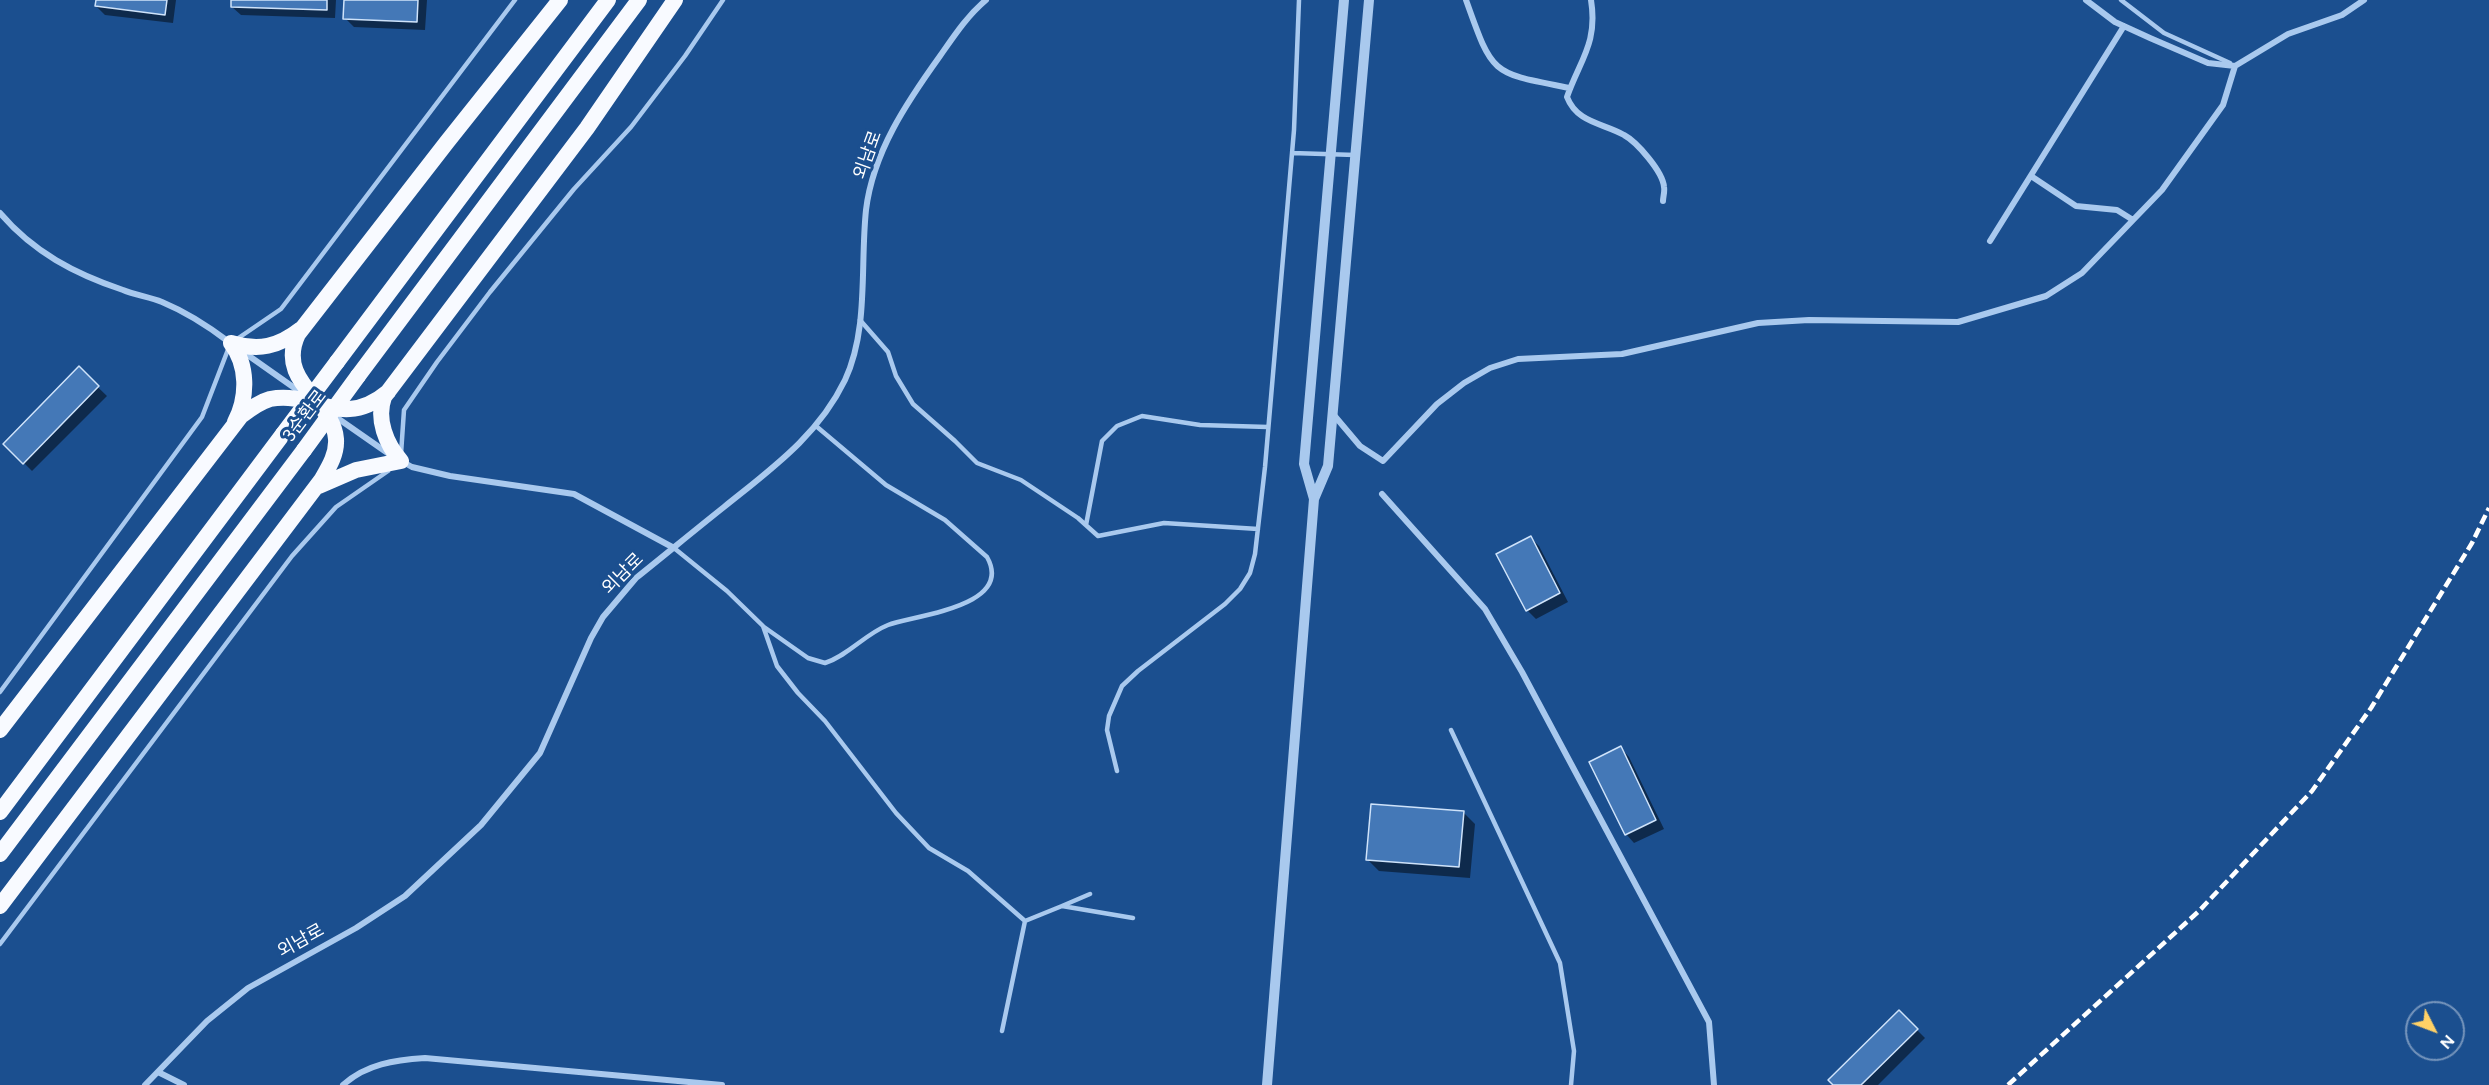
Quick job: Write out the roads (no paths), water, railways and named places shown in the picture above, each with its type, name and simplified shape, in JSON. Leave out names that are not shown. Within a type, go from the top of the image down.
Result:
[{"type":"highway","points":[[0,906],[317,487],[331,464],[336,443],[334,427],[321,406],[307,391],[296,368],[294,346],[302,328],[560,0]]},
{"type":"highway","name":"3순환로","points":[[0,812],[608,0]]},
{"type":"highway","name":"3순환로","points":[[0,854],[639,0]]},
{"type":"highway","points":[[317,487],[346,473],[401,461],[389,443],[382,423],[382,402],[387,392],[593,120],[675,0]]},
{"type":"highway","points":[[231,343],[245,347],[266,347],[285,341],[302,328]]},
{"type":"highway","points":[[231,343],[241,361],[244,378],[242,404],[233,425]]},
{"type":"highway","points":[[0,730],[233,425],[252,408],[269,399],[284,399],[343,409],[360,407],[376,401],[387,392]]},
{"type":"street","name":"외남로","points":[[145,1085],[207,1021],[248,988],[356,928],[405,896],[481,825],[540,753],[591,638],[603,617],[636,578],[775,468],[816,426],[844,382],[855,357],[860,320],[867,209],[880,155],[925,77],[975,9],[986,0]]},
{"type":"street","points":[[1314,499],[1304,464],[1344,0]]},
{"type":"street","points":[[1267,1085],[1314,499],[1328,466],[1369,0]]},
{"type":"street","points":[[1466,0],[1482,44],[1489,58],[1499,69],[1515,77],[1570,88]]},
{"type":"street","points":[[1591,0],[1594,20],[1588,48],[1567,97],[1570,105],[1579,115],[1625,135],[1642,150],[1665,185],[1663,201]]},
{"type":"street","points":[[2086,0],[2124,26],[2208,63],[2235,66],[2288,34],[2342,15],[2364,0]]},
{"type":"street","points":[[1990,241],[2124,26]]},
{"type":"street","points":[[1332,414],[1360,446],[1383,461],[1437,404],[1464,383],[1490,368],[1518,359],[1622,354],[1758,322],[1809,320],[1958,322],[2046,296],[2082,273],[2162,190],[2223,105],[2235,66]]},
{"type":"street","points":[[2031,176],[2076,206],[2117,210],[2133,220]]},
{"type":"street","points":[[0,213],[15,231],[38,250],[66,267],[99,282],[160,301],[182,311],[412,468],[450,476],[574,494],[674,548]]},
{"type":"street","points":[[1382,494],[1485,609],[1522,672],[1709,1022],[1714,1085]]},
{"type":"street","points":[[343,1085],[352,1077],[375,1065],[397,1060],[425,1058],[722,1085]]},
{"type":"street","points":[[158,1072],[184,1085]]},
{"type":"lane","points":[[0,692],[202,417],[231,343],[281,309],[515,0]]},
{"type":"lane","points":[[0,944],[292,556],[336,507],[401,461],[404,410],[437,362],[490,292],[574,189],[631,127],[685,56],[723,0]]},
{"type":"lane","points":[[1117,771],[1107,730],[1109,716],[1122,686],[1225,604],[1240,589],[1250,573],[1255,554],[1292,153],[1299,0]]},
{"type":"lane","points":[[2121,0],[2164,33],[2235,66]]},
{"type":"lane","points":[[1292,153],[1355,155]]},
{"type":"lane","points":[[860,320],[888,352],[896,376],[913,404],[956,441],[977,463],[1021,480],[1086,525],[1098,536],[1164,523],[1258,529]]},
{"type":"lane","points":[[1086,525],[1102,441],[1117,426],[1142,416],[1200,425],[1268,428]]},
{"type":"lane","points":[[674,548],[727,591],[763,626],[808,658],[825,663],[843,656],[864,638],[888,625],[952,609],[972,599],[985,588],[992,577],[991,565],[987,557],[945,520],[886,485],[816,426]]},
{"type":"lane","points":[[763,626],[777,666],[798,693],[832,729],[896,813],[929,848],[968,871],[1025,921]]},
{"type":"lane","points":[[1451,730],[1560,963],[1574,1051],[1571,1085]]},
{"type":"lane","points":[[1025,921],[1090,894]]},
{"type":"lane","points":[[1062,906],[1133,918]]},
{"type":"lane","points":[[1002,1030],[1025,921]]},
{"type":"lane","points":[[647,1077],[647,1085]]},
{"type":"railway","points":[[2008,1085],[2199,911],[2312,791],[2371,708],[2472,543],[2489,508]]}]
